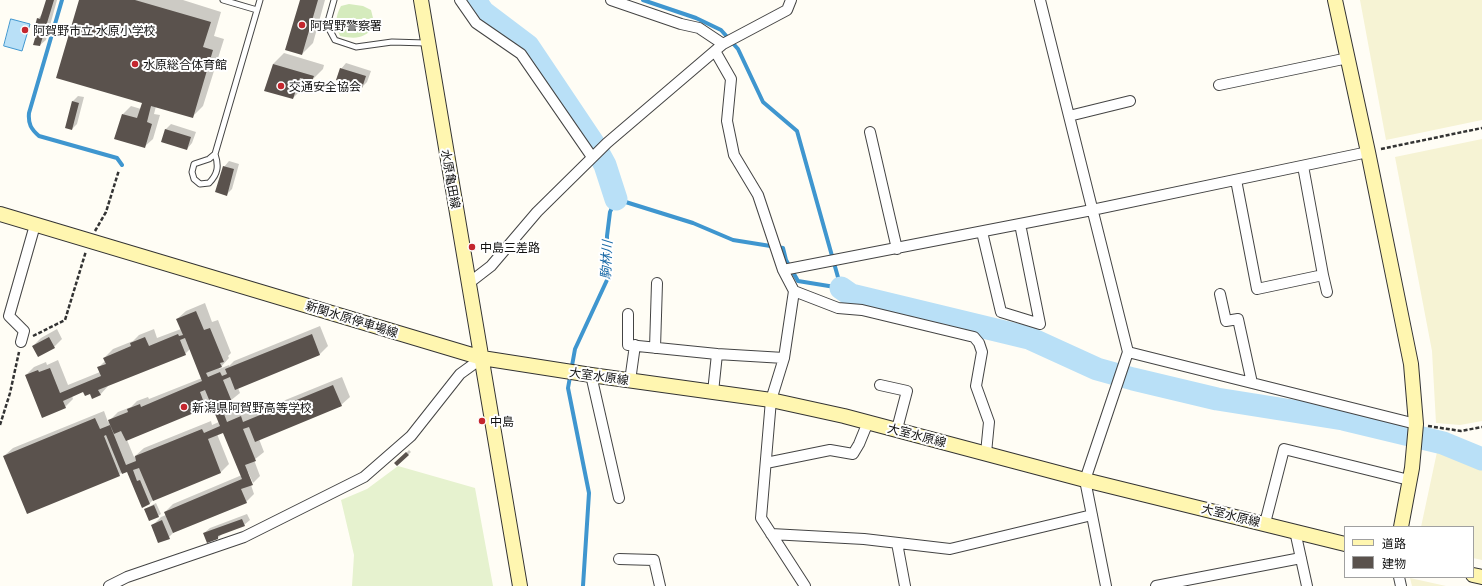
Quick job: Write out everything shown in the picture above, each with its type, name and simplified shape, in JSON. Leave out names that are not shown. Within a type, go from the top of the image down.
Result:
[{"type":"main road","name":"水原亀田線","points":[[421,0],[468,283],[482,358]]},
{"type":"main road","points":[[1335,0],[1368,152],[1411,364],[1416,424],[1412,468],[1400,526]]},
{"type":"main road","name":"新関水原停車場線","points":[[0,214],[482,358]]},
{"type":"main road","points":[[482,358],[520,586]]},
{"type":"main road","name":"大室水原線","points":[[482,358],[630,381],[771,400],[897,429],[1085,480],[1265,523],[1344,544]]},
{"type":"street","points":[[460,0],[476,23],[521,54],[592,157]]},
{"type":"street","points":[[611,0],[681,24],[699,28],[719,47],[731,79],[727,121],[734,155],[758,195],[783,270],[794,291],[784,358],[771,400],[761,518],[805,586]]},
{"type":"street","points":[[468,283],[491,266],[537,212],[607,143],[719,47],[787,10],[791,0]]},
{"type":"street","points":[[1040,0],[1128,352],[1085,480],[1106,586]]},
{"type":"street","points":[[1219,85],[1348,58]]},
{"type":"street","points":[[1069,116],[1130,101]]},
{"type":"street","points":[[870,132],[897,248]]},
{"type":"street","points":[[783,270],[1092,210],[1368,152]]},
{"type":"street","points":[[1303,166],[1327,292]]},
{"type":"street","points":[[1236,180],[1257,289],[1323,274]]},
{"type":"street","points":[[21,342],[24,331],[9,316],[35,224]]},
{"type":"street","points":[[982,232],[1001,312],[1040,324],[1020,224]]},
{"type":"street","points":[[656,348],[657,283]]},
{"type":"street","points":[[794,291],[838,308],[862,310],[974,336],[979,343],[982,352],[976,386],[988,422],[988,443],[986,453]]},
{"type":"street","points":[[1220,294],[1226,321],[1238,319],[1252,383]]},
{"type":"street","points":[[628,314],[628,345],[717,354],[784,358]]},
{"type":"street","points":[[630,381],[635,345]]},
{"type":"street","points":[[1128,352],[1416,424]]},
{"type":"street","points":[[713,392],[717,354]]},
{"type":"street","points":[[109,586],[128,577],[244,537],[364,477],[410,436],[460,374],[482,358]]},
{"type":"street","points":[[591,375],[619,498]]},
{"type":"street","points":[[880,385],[907,391],[897,429]]},
{"type":"street","points":[[766,463],[830,450],[853,454],[868,422]]},
{"type":"street","points":[[1265,523],[1284,449],[1409,480]]},
{"type":"street","points":[[772,534],[864,539],[950,549],[1092,515]]},
{"type":"street","points":[[1295,531],[1307,586]]},
{"type":"street","points":[[897,543],[905,586]]},
{"type":"street","points":[[1156,586],[1301,558]]},
{"type":"street","points":[[619,559],[654,560],[660,586]]},
{"type":"lane","points":[[223,0],[257,10]]},
{"type":"lane","points":[[215,154],[209,159],[194,164],[192,172],[194,178],[200,184],[209,183],[215,177],[217,170],[215,154],[260,0]]},
{"type":"lane","points":[[334,0],[326,25],[335,40],[356,47],[392,42],[428,43]]},
{"type":"path","points":[[1368,152],[1482,128]]},
{"type":"path","points":[[0,424],[10,393],[21,342],[65,320],[89,241],[106,212],[119,170]]},
{"type":"path","points":[[1416,424],[1461,431],[1482,427]]},
{"type":"shaded area","points":[[1360,0],[1482,0],[1482,120],[1386,140]]},
{"type":"shaded area","points":[[1482,139],[1482,421],[1460,425],[1436,423],[1432,351],[1395,157]]},
{"type":"shaded area","points":[[1437,452],[1482,469],[1482,560],[1474,558],[1474,526],[1421,526]]},
{"type":"shaded area","points":[[1410,578],[1446,586],[1412,586]]},
{"type":"green space","points":[[349,4],[363,6],[371,10],[375,26],[363,36],[351,38],[340,36],[337,28],[337,17],[341,6]]},
{"type":"green space","points":[[398,466],[475,488],[493,586],[352,586],[354,555],[341,500],[367,489]]},
{"type":"water","points":[[11,19],[30,24],[22,51],[4,46]]},
{"type":"building","points":[[46,0],[54,0],[40,46],[33,45],[36,35],[33,34],[37,18],[40,19]]},
{"type":"building","name":"水原総合体育館","points":[[79,0],[135,0],[211,22],[203,47],[213,50],[193,118],[151,106],[147,122],[152,124],[145,148],[114,139],[122,114],[137,118],[142,103],[56,78]]},
{"type":"building","name":"阿賀野警察署","points":[[300,0],[318,0],[302,55],[285,50]]},
{"type":"building","name":"交通安全協会","points":[[273,64],[314,76],[312,81],[300,78],[293,99],[264,91]]},
{"type":"building","points":[[340,68],[366,76],[362,88],[336,80]]},
{"type":"building","points":[[72,101],[79,103],[72,130],[65,128]]},
{"type":"building","points":[[165,129],[191,137],[187,150],[161,142]]},
{"type":"building","points":[[223,166],[234,169],[227,196],[215,192]]},
{"type":"building","points":[[196,311],[204,330],[210,328],[224,362],[220,363],[222,367],[206,373],[208,377],[220,372],[222,376],[227,374],[225,369],[312,334],[320,355],[235,390],[230,377],[223,380],[232,402],[221,406],[227,422],[241,416],[243,422],[333,385],[342,406],[255,442],[249,427],[243,429],[256,461],[245,465],[253,485],[241,489],[247,503],[173,533],[164,512],[242,479],[223,433],[208,439],[221,473],[153,501],[139,468],[133,470],[137,481],[140,480],[150,504],[142,508],[127,472],[122,474],[106,435],[104,436],[120,476],[27,514],[3,456],[95,418],[100,429],[110,425],[126,465],[136,461],[135,456],[202,429],[204,433],[220,426],[205,390],[200,392],[206,408],[126,441],[121,431],[114,434],[108,420],[128,412],[127,409],[140,404],[141,407],[202,381],[185,338],[180,340],[186,355],[98,390],[101,395],[92,399],[90,394],[85,396],[83,392],[63,401],[66,408],[42,418],[25,375],[38,370],[39,372],[50,368],[60,393],[101,376],[97,367],[106,364],[103,358],[131,346],[130,343],[145,337],[149,346],[178,334],[179,336],[183,335],[176,319]]},
{"type":"building","points":[[49,337],[55,348],[38,357],[32,346]]},
{"type":"building","points":[[406,452],[409,455],[397,466],[394,463]]},
{"type":"building","points":[[154,505],[159,517],[149,521],[144,509]]},
{"type":"building","points":[[242,519],[245,526],[218,536],[218,539],[207,543],[203,533]]},
{"type":"building","points":[[162,520],[170,539],[158,543],[151,525]]},
{"type":"waterway","points":[[62,0],[29,113],[29,120],[32,129],[39,136],[117,158],[122,165]]},
{"type":"waterway","name":"駒林川","points":[[475,0],[483,12],[528,46],[593,143],[605,165],[616,199]]},
{"type":"waterway","points":[[583,586],[589,493],[568,388],[575,349],[607,280],[607,236],[610,212],[616,199],[693,223],[733,240],[783,248],[786,260],[798,281],[841,288],[797,131],[763,102],[738,49],[721,30],[696,18],[643,0]]},
{"type":"waterway","points":[[841,288],[851,295],[1029,338],[1097,369],[1133,379],[1217,399],[1343,419],[1443,443],[1482,459]]},
{"type":"place","name":"阿賀野警察署","points":[[302,25]]},
{"type":"place","name":"阿賀野市立 水原小学校","points":[[25,30]]},
{"type":"place","name":"水原総合体育館","points":[[135,64]]},
{"type":"place","name":"交通安全協会","points":[[281,86]]},
{"type":"place","name":"中島三差路","points":[[472,247]]},
{"type":"place","name":"新潟県阿賀野高等学校","points":[[184,407]]},
{"type":"place","name":"中島","points":[[482,421]]}]
